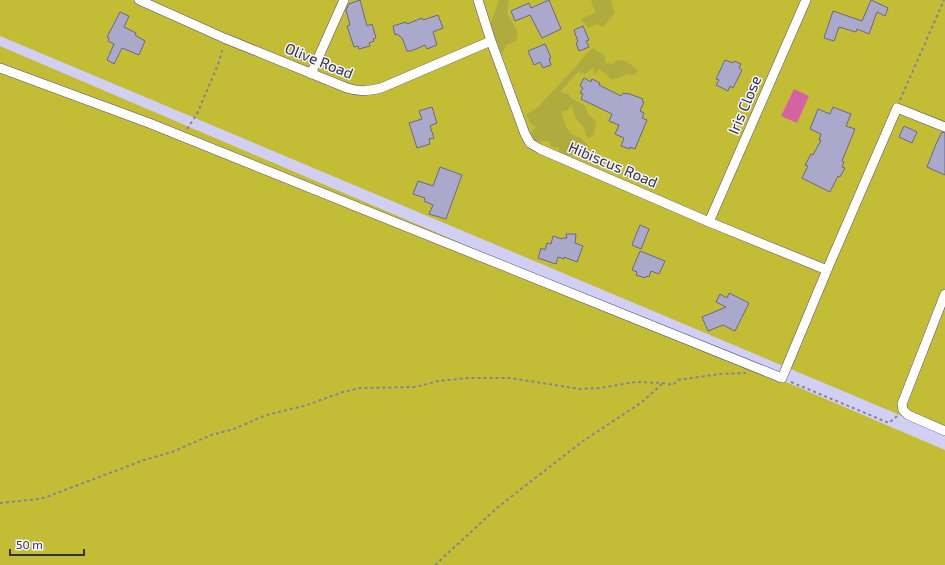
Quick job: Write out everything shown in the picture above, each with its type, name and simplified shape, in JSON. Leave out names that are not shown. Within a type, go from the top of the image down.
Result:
[{"type":"street","name":"Olive Road","points":[[139,0],[224,38],[358,92],[381,88],[491,41]]},
{"type":"street","points":[[311,74],[344,0]]},
{"type":"street","name":"Hibiscus Road","points":[[478,0],[491,41],[525,134],[530,143],[709,222],[827,270]]},
{"type":"street","name":"Iris Close","points":[[709,222],[806,0]]},
{"type":"street","points":[[0,68],[177,135],[782,378],[897,108],[945,127]]},
{"type":"street","points":[[945,294],[902,407],[908,415],[945,431]]},
{"type":"path","points":[[897,108],[944,0]]},
{"type":"path","points":[[177,135],[189,127],[197,114],[219,62],[224,38]]},
{"type":"path","points":[[0,503],[39,499],[49,496],[144,460],[172,452],[211,435],[234,429],[266,415],[304,406],[343,392],[360,388],[415,387],[438,381],[468,378],[510,378],[580,389],[599,388],[636,382],[673,385],[678,380],[720,374],[744,373],[761,369]]},
{"type":"path","points":[[782,378],[889,423],[902,407]]},
{"type":"path","points":[[435,565],[498,507],[583,442],[642,402],[663,383]]},
{"type":"shaded area","points":[[0,0],[945,0],[945,434],[0,36]]},
{"type":"shaded area","points":[[499,0],[509,0],[507,13],[518,33],[516,41],[506,45],[502,54],[490,25]]},
{"type":"shaded area","points":[[592,0],[611,0],[615,13],[603,27],[597,24],[588,28],[581,19],[596,12],[591,3]]},
{"type":"shaded area","points":[[0,46],[945,450],[945,565],[0,565]]},
{"type":"shaded area","points":[[593,48],[604,55],[606,63],[614,64],[616,60],[626,61],[638,70],[635,75],[628,74],[612,80],[599,69],[594,75],[593,68],[585,74],[578,72],[561,91],[569,94],[571,98],[585,106],[589,115],[596,121],[594,134],[589,139],[586,135],[584,127],[575,117],[572,104],[568,110],[561,112],[566,126],[571,134],[581,138],[589,147],[587,153],[573,156],[559,153],[559,148],[550,146],[550,141],[534,141],[530,134],[536,127],[531,124],[526,115],[538,107]]},
{"type":"shaded area","points":[[794,89],[809,96],[797,123],[781,116]]},
{"type":"building","points":[[360,0],[367,26],[372,24],[376,38],[373,39],[374,41],[369,43],[370,46],[359,49],[358,46],[354,47],[347,26],[350,25],[346,10],[349,4]]},
{"type":"building","points":[[549,0],[561,29],[542,38],[530,15],[515,21],[511,11],[529,3],[531,8]]},
{"type":"building","points":[[871,0],[888,8],[885,16],[877,12],[869,34],[857,29],[856,32],[839,27],[834,41],[824,38],[833,11],[862,21]]},
{"type":"building","points":[[120,12],[129,16],[124,27],[136,33],[135,35],[145,41],[139,55],[122,48],[114,64],[107,60],[114,44],[108,41],[109,38],[107,37]]},
{"type":"building","points":[[438,15],[443,28],[433,32],[437,45],[427,49],[425,45],[411,51],[407,51],[402,38],[397,34],[395,35],[393,26],[406,22],[407,24],[422,18],[423,20]]},
{"type":"building","points":[[583,26],[589,40],[586,41],[589,47],[579,51],[574,30]]},
{"type":"building","points":[[545,44],[551,58],[549,59],[551,65],[543,68],[540,62],[534,65],[528,51]]},
{"type":"building","points":[[725,60],[733,63],[734,61],[741,64],[739,68],[742,70],[733,88],[730,86],[728,91],[716,85],[719,80],[716,79]]},
{"type":"building","points":[[584,78],[591,82],[592,79],[600,83],[599,85],[621,96],[623,93],[627,93],[643,99],[642,101],[644,102],[640,111],[644,113],[642,118],[647,120],[635,149],[621,146],[624,138],[615,134],[619,125],[609,121],[612,114],[581,99],[583,94],[580,93],[583,88],[580,86]]},
{"type":"building","points":[[432,107],[437,123],[430,126],[434,138],[429,139],[430,144],[417,148],[409,123],[422,119],[419,111]]},
{"type":"building","points":[[833,107],[851,114],[846,126],[855,129],[842,161],[844,162],[842,167],[845,168],[840,177],[838,176],[830,192],[802,178],[808,166],[805,165],[811,154],[813,155],[821,140],[819,140],[821,134],[810,129],[818,109],[830,114]]},
{"type":"building","points":[[904,126],[917,132],[912,143],[899,137]]},
{"type":"building","points":[[942,132],[945,133],[945,175],[927,167]]},
{"type":"building","points":[[440,167],[462,175],[446,219],[429,214],[433,205],[424,201],[425,198],[413,194],[418,181],[433,186]]},
{"type":"building","points":[[640,225],[649,229],[641,249],[632,245]]},
{"type":"building","points":[[566,234],[576,234],[575,243],[583,246],[577,262],[564,257],[564,259],[558,257],[556,264],[538,258],[541,248],[545,250],[547,243],[551,244],[553,236],[562,239],[567,238]]},
{"type":"building","points":[[640,251],[665,261],[659,274],[651,271],[649,277],[646,276],[645,278],[636,275],[637,272],[632,270]]},
{"type":"building","points":[[729,293],[749,303],[735,331],[723,325],[708,331],[702,317],[726,307],[716,302],[720,294],[727,298]]}]
